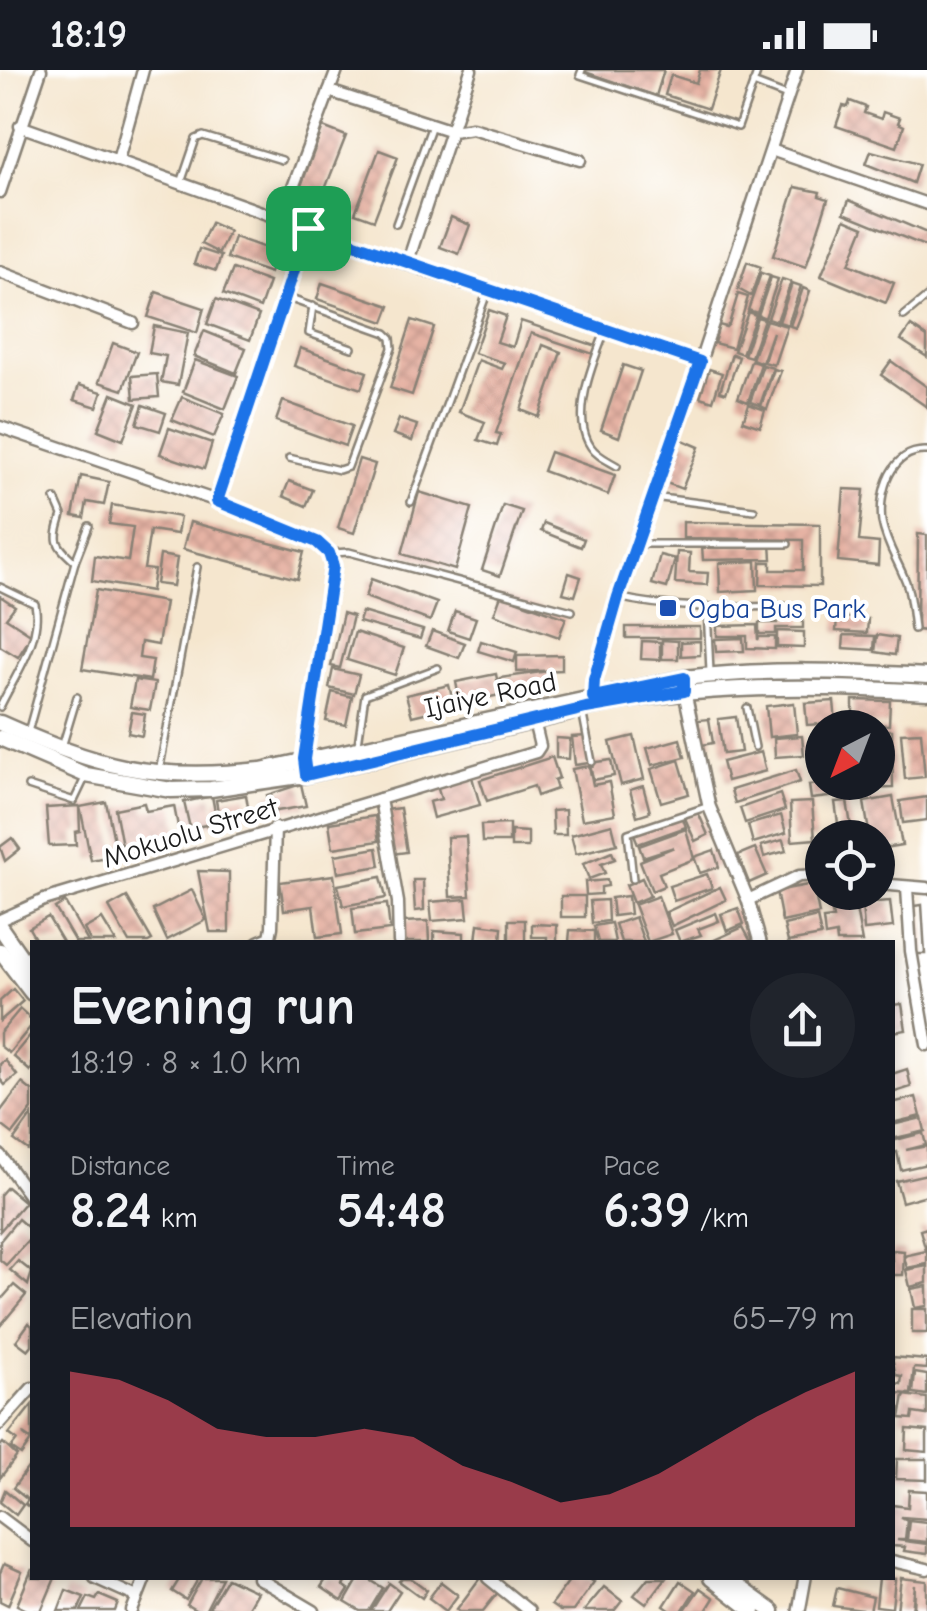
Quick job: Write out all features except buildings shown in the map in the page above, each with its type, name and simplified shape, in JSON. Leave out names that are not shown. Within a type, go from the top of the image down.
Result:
[{"type":"main road","name":"Ijaiye Road","points":[[0,722],[102,764],[158,774],[210,776],[261,770],[739,671],[834,670],[927,676]]},
{"type":"main road","name":"Ijaiye Road","points":[[684,685],[834,686],[927,692]]},
{"type":"main road","name":"Ijaiye Road","points":[[0,738],[86,775],[171,790],[211,790],[306,775],[590,704]]},
{"type":"main road","points":[[0,924],[30,970]]},
{"type":"main road","points":[[0,951],[30,990]]},
{"type":"main road","points":[[714,1580],[765,1610]]},
{"type":"main road","points":[[728,1580],[765,1610]]},
{"type":"street","points":[[0,192],[40,70]]},
{"type":"street","points":[[118,160],[142,70]]},
{"type":"street","points":[[289,198],[337,70]]},
{"type":"street","points":[[407,264],[471,70]]},
{"type":"street","points":[[590,704],[618,597],[797,70]]},
{"type":"street","points":[[330,91],[452,131],[472,128],[580,160]]},
{"type":"street","points":[[20,126],[407,264],[700,362]]},
{"type":"street","points":[[771,150],[927,204]]},
{"type":"street","points":[[217,501],[308,228]]},
{"type":"street","points":[[0,272],[133,324]]},
{"type":"street","points":[[0,427],[217,501],[317,542],[329,553],[333,566],[304,759],[306,775]]},
{"type":"street","points":[[684,685],[709,806],[748,900],[759,940]]},
{"type":"street","name":"Mokuolu Street","points":[[0,924],[44,900],[536,752],[540,746],[534,721]]},
{"type":"street","points":[[380,799],[398,902],[400,940]]},
{"type":"street","points":[[262,940],[270,936],[272,927],[275,828]]},
{"type":"street","points":[[748,900],[805,876]]},
{"type":"street","points":[[895,886],[927,888]]},
{"type":"street","points":[[907,888],[911,951],[927,1045]]},
{"type":"street","points":[[0,1155],[30,1196]]},
{"type":"street","points":[[0,1424],[30,1390]]},
{"type":"street","points":[[0,1517],[30,1540]]},
{"type":"street","points":[[895,1562],[927,1569]]},
{"type":"street","points":[[99,1580],[137,1597]]},
{"type":"street","points":[[132,1611],[144,1580]]},
{"type":"street","points":[[261,1580],[314,1611]]},
{"type":"street","points":[[491,1580],[530,1611]]},
{"type":"street","points":[[799,1611],[805,1580]]},
{"type":"lane","points":[[582,70],[580,76],[738,126],[758,70]]},
{"type":"lane","points":[[754,83],[788,96]]},
{"type":"lane","points":[[396,224],[432,124]]},
{"type":"lane","points":[[181,182],[196,140],[204,136],[282,160]]},
{"type":"lane","points":[[411,502],[488,290]]},
{"type":"lane","points":[[285,297],[386,333],[392,348],[348,467],[338,470],[289,458]]},
{"type":"lane","points":[[904,316],[927,297]]},
{"type":"lane","points":[[313,306],[309,333],[352,348]]},
{"type":"lane","points":[[606,330],[588,373],[584,416],[586,437],[592,448],[616,466]]},
{"type":"lane","points":[[914,629],[906,582],[889,547],[882,520],[882,493],[902,457],[918,450],[927,451]]},
{"type":"lane","points":[[653,498],[754,510]]},
{"type":"lane","points":[[55,499],[62,515],[57,546],[75,562]]},
{"type":"lane","points":[[28,735],[75,562],[89,526]]},
{"type":"lane","points":[[636,544],[788,544]]},
{"type":"lane","points":[[329,553],[349,552],[572,611]]},
{"type":"lane","points":[[158,774],[197,566]]},
{"type":"lane","points":[[0,587],[35,604],[37,613],[33,639],[0,706]]},
{"type":"lane","points":[[618,597],[707,608],[784,606]]},
{"type":"lane","points":[[707,608],[711,675]]},
{"type":"lane","points":[[358,747],[365,695],[438,668]]},
{"type":"lane","points":[[61,750],[77,697]]},
{"type":"lane","points":[[590,704],[592,762]]},
{"type":"lane","points":[[747,708],[755,748]]},
{"type":"lane","points":[[28,786],[74,800],[86,775]]},
{"type":"lane","points":[[632,880],[628,834],[709,806]]},
{"type":"place","name":"Ogba Bus Park","points":[[668,608]]},
{"type":"route","points":[[308,228],[700,362],[618,597],[594,680],[593,697],[684,678],[684,691],[586,708],[306,775],[304,759],[333,566],[329,553],[317,542],[217,501],[308,228]]}]
